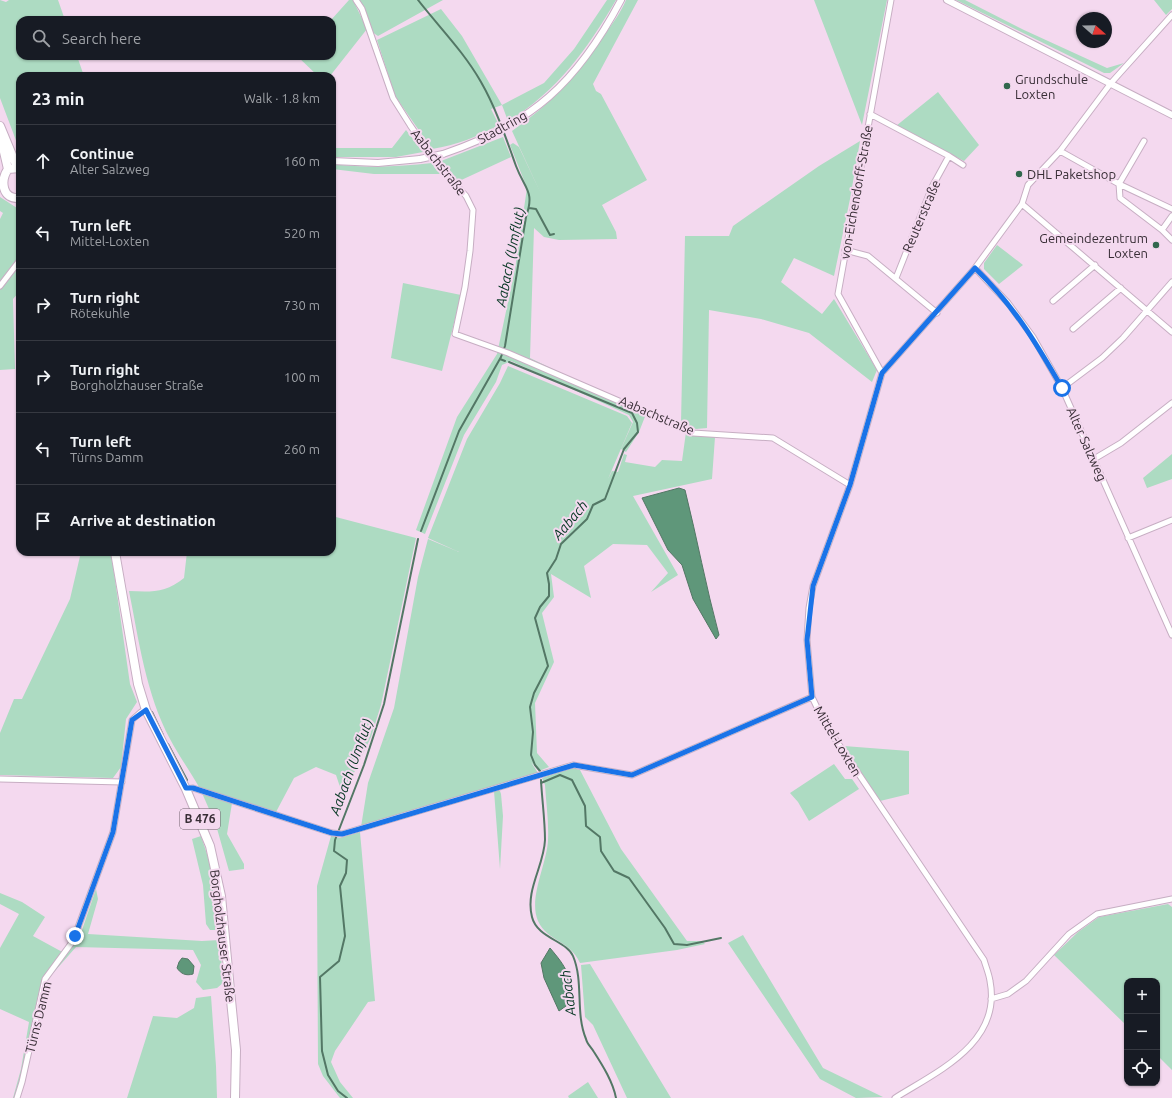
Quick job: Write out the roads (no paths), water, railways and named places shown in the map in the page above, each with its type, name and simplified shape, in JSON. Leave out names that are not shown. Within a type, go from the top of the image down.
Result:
[{"type":"main road","points":[[0,126],[16,161]]},
{"type":"main road","points":[[0,133],[8,170]]},
{"type":"main road","points":[[16,168],[8,170],[1,177],[1,187],[6,195],[16,198]]},
{"type":"main road","name":"Borgholzhauser Straße","points":[[116,556],[138,684],[146,710],[186,788],[210,846],[221,896],[236,1050],[235,1098]]},
{"type":"street","name":"Aabachstraße","points":[[356,0],[362,9],[393,98],[430,154],[470,202],[473,210],[470,251],[465,287],[455,334],[508,353],[693,433],[773,438],[850,485]]},
{"type":"street","name":"Stadtring","points":[[336,160],[378,164],[420,159],[443,154],[492,136],[516,122],[543,103],[574,71],[593,48],[621,0]]},
{"type":"street","name":"von-Eichendorff-Straße","points":[[882,373],[838,294],[891,0]]},
{"type":"street","points":[[947,0],[1172,115]]},
{"type":"street","name":"Mittel-Loxten","points":[[895,1098],[952,1062],[973,1044],[984,1029],[991,999],[991,981],[984,960],[825,724],[812,697],[807,640],[813,586],[850,485],[882,373],[937,313],[975,268],[1022,204],[1028,186],[1051,158],[1060,151],[1111,83],[1172,14]]},
{"type":"street","points":[[870,114],[963,165]]},
{"type":"street","points":[[1144,141],[1119,184],[1120,198],[1162,230],[1172,240]]},
{"type":"street","points":[[1060,151],[1119,184],[1172,210]]},
{"type":"street","name":"Reuterstraße","points":[[896,278],[932,187],[949,156]]},
{"type":"street","points":[[1022,204],[1172,332]]},
{"type":"street","points":[[1162,230],[1172,216]]},
{"type":"street","points":[[845,250],[868,256],[937,313]]},
{"type":"street","points":[[0,286],[16,265]]},
{"type":"street","points":[[1053,301],[1095,265]]},
{"type":"street","name":"Alter Salzweg","points":[[975,268],[1008,304],[1033,337],[1062,388],[1171,633]]},
{"type":"street","points":[[1062,388],[1102,358],[1148,310],[1172,282]]},
{"type":"street","points":[[1073,329],[1121,288]]},
{"type":"street","points":[[1094,459],[1121,443],[1172,402]]},
{"type":"street","points":[[1128,538],[1172,520]]},
{"type":"street","points":[[186,788],[193,788],[332,833],[342,834],[574,765],[632,775],[812,697]]},
{"type":"street","name":"Türns Damm","points":[[17,1098],[45,980],[73,941],[113,832],[132,720],[146,710]]},
{"type":"street","points":[[0,779],[122,782]]},
{"type":"street","points":[[991,999],[1008,994],[1026,981],[1069,934],[1097,914],[1172,899]]},
{"type":"water","points":[[679,488],[685,490],[719,635],[716,639],[693,599],[682,565],[668,550],[642,498]]},
{"type":"water","points":[[550,948],[567,972],[572,992],[573,1001],[559,1011],[544,978],[541,963]]},
{"type":"water","points":[[182,958],[188,959],[194,966],[193,974],[184,974],[177,968]]},
{"type":"waterway","name":"Aabach (Umflut)","points":[[418,0],[459,50],[481,82],[500,123],[519,174],[528,191],[530,201],[526,217],[505,346],[501,357],[459,431],[421,531]]},
{"type":"waterway","points":[[529,208],[536,209],[550,235],[554,234]]},
{"type":"waterway","name":"Aabach","points":[[500,359],[505,361]]},
{"type":"waterway","name":"Aabach","points":[[509,362],[632,413],[637,423],[638,432],[624,449],[605,499],[593,505],[587,519],[561,544],[556,559],[547,573],[549,596],[540,607],[535,618],[548,666],[534,693],[530,707],[533,732],[531,755],[535,765],[540,771]]},
{"type":"waterway","name":"Aabach (Umflut)","points":[[347,1098],[338,1091],[328,1075],[322,1051],[320,977],[339,961],[345,936],[340,886],[346,873],[347,860],[334,851],[335,840],[364,765],[384,704],[418,539]]},
{"type":"waterway","points":[[152,712],[163,735]]},
{"type":"waterway","points":[[168,744],[187,780]]},
{"type":"waterway","points":[[541,783],[560,775],[572,780],[585,806],[586,826],[600,837],[601,851],[614,871],[629,878],[665,928],[674,944],[687,945],[721,938]]},
{"type":"waterway","name":"Aabach","points":[[541,780],[545,840],[542,859],[531,897],[532,917],[540,930],[565,947],[573,956],[578,976],[583,1029],[587,1042],[610,1080],[616,1098]]},
{"type":"place","name":"Grundschule Loxten","points":[[1007,86]]},
{"type":"place","name":"DHL Paketshop","points":[[1019,174]]},
{"type":"place","name":"Gemeindezentrum Loxten","points":[[1156,245]]}]
